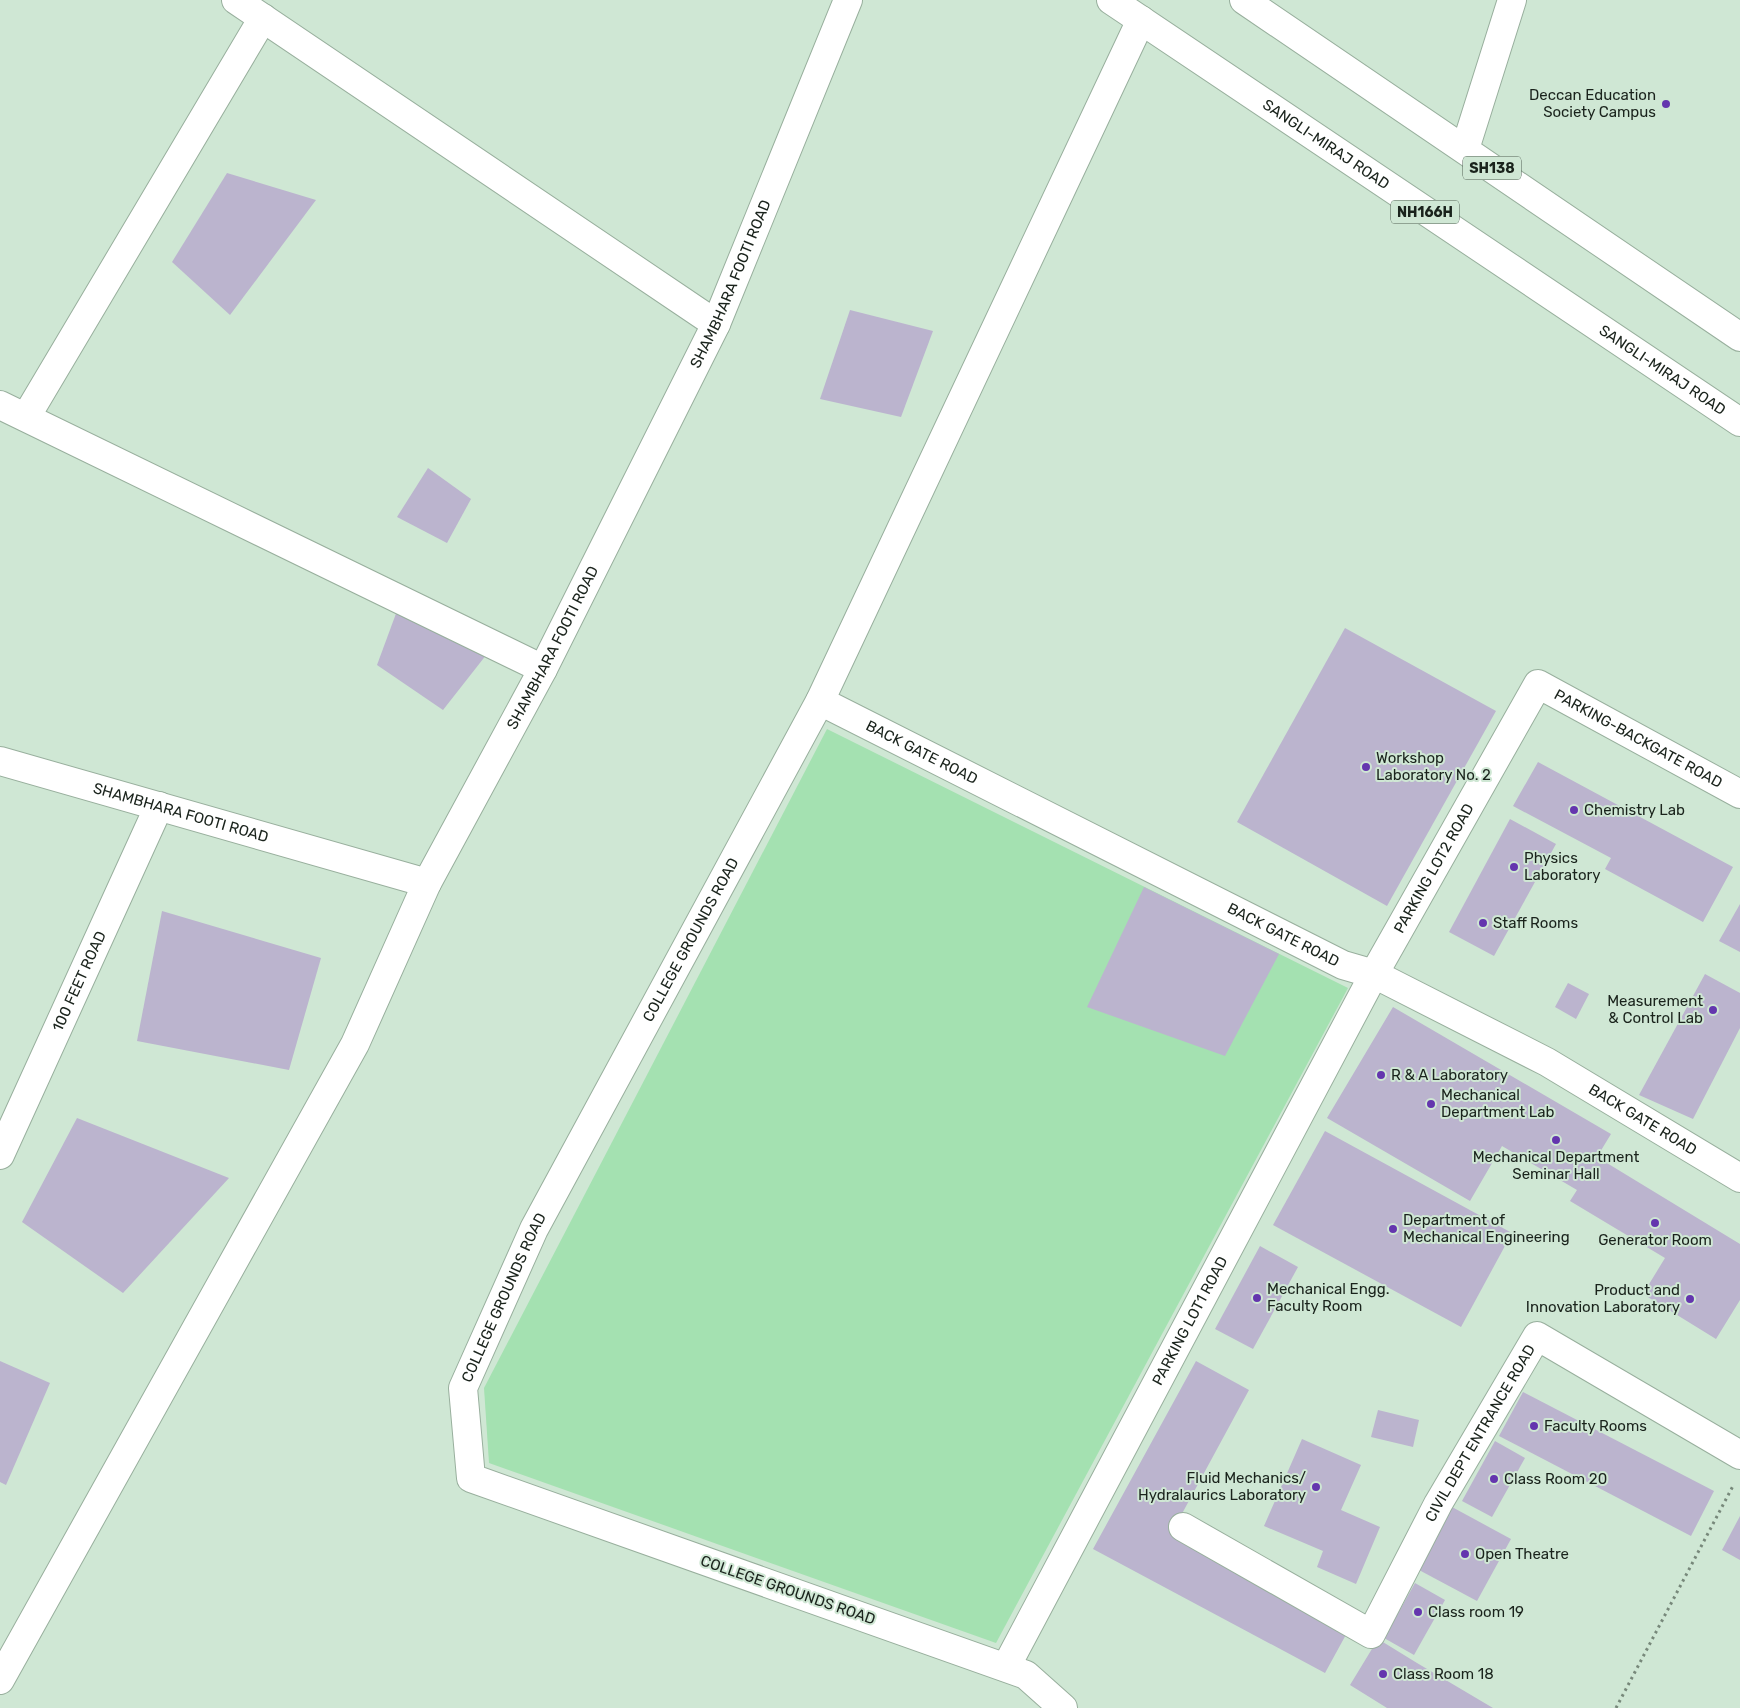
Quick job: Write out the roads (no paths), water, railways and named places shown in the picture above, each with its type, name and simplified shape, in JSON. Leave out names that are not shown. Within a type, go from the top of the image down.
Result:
[{"type":"main road","points":[[236,0],[716,324]]},
{"type":"main road","name":"SANGLI-MIRAJ ROAD","points":[[1111,0],[1740,422]]},
{"type":"main road","name":"SH138","points":[[1244,0],[1740,336]]},
{"type":"main road","points":[[1464,149],[1512,0]]},
{"type":"main road","name":"SHAMBHARA FOOTI ROAD","points":[[0,761],[427,883],[543,669],[716,324],[844,2]]},
{"type":"main road","points":[[26,417],[263,18]]},
{"type":"main road","points":[[820,700],[1140,20]]},
{"type":"main road","points":[[0,405],[543,669]]},
{"type":"main road","name":"PARKING-BACKGATE ROAD","points":[[1538,684],[1740,794]]},
{"type":"main road","name":"PARKING LOT2 ROAD","points":[[1374,974],[1538,684]]},
{"type":"main road","name":"BACK GATE ROAD","points":[[820,700],[1343,965],[1374,974],[1547,1062],[1740,1178]]},
{"type":"main road","name":"COLLEGE GROUNDS ROAD","points":[[820,700],[534,1229],[463,1388],[471,1478],[1006,1667],[1026,1675],[1063,1708]]},
{"type":"main road","name":"100 FEET ROAD","points":[[0,1155],[159,806]]},
{"type":"main road","points":[[0,1680],[355,1044],[427,883]]},
{"type":"main road","name":"PARKING LOT1 ROAD","points":[[1006,1667],[1374,974]]},
{"type":"main road","name":"CIVIL DEPT ENTRANCE ROAD","points":[[1183,1527],[1372,1634],[1438,1504],[1536,1336],[1738,1468]]},
{"type":"place","name":"Deccan Education Society Campus","points":[[1666,104]]},
{"type":"place","name":"Workshop Laboratory No. 2","points":[[1366,767]]},
{"type":"place","name":"Chemistry Lab","points":[[1574,810]]},
{"type":"place","name":"Physics Laboratory","points":[[1514,867]]},
{"type":"place","name":"Staff Rooms","points":[[1483,923]]},
{"type":"place","name":"Measurement & Control Lab","points":[[1713,1010]]},
{"type":"place","name":"R & A Laboratory","points":[[1381,1075]]},
{"type":"place","name":"Mechanical Department Lab","points":[[1431,1104]]},
{"type":"place","name":"Mechanical Department Seminar Hall","points":[[1556,1140]]},
{"type":"place","name":"Generator Room","points":[[1655,1223]]},
{"type":"place","name":"Department of Mechanical Engineering","points":[[1393,1229]]},
{"type":"place","name":"Mechanical Engg. Faculty Room","points":[[1257,1298]]},
{"type":"place","name":"Product and Innovation Laboratory","points":[[1690,1299]]},
{"type":"place","name":"Faculty Rooms","points":[[1534,1426]]},
{"type":"place","name":"Class Room 20","points":[[1494,1479]]},
{"type":"place","name":"Fluid Mechanics/ Hydralaurics Laboratory","points":[[1316,1487]]},
{"type":"place","name":"Open Theatre","points":[[1465,1554]]},
{"type":"place","name":"Class room 19","points":[[1418,1612]]},
{"type":"place","name":"Class Room 18","points":[[1383,1674]]}]
